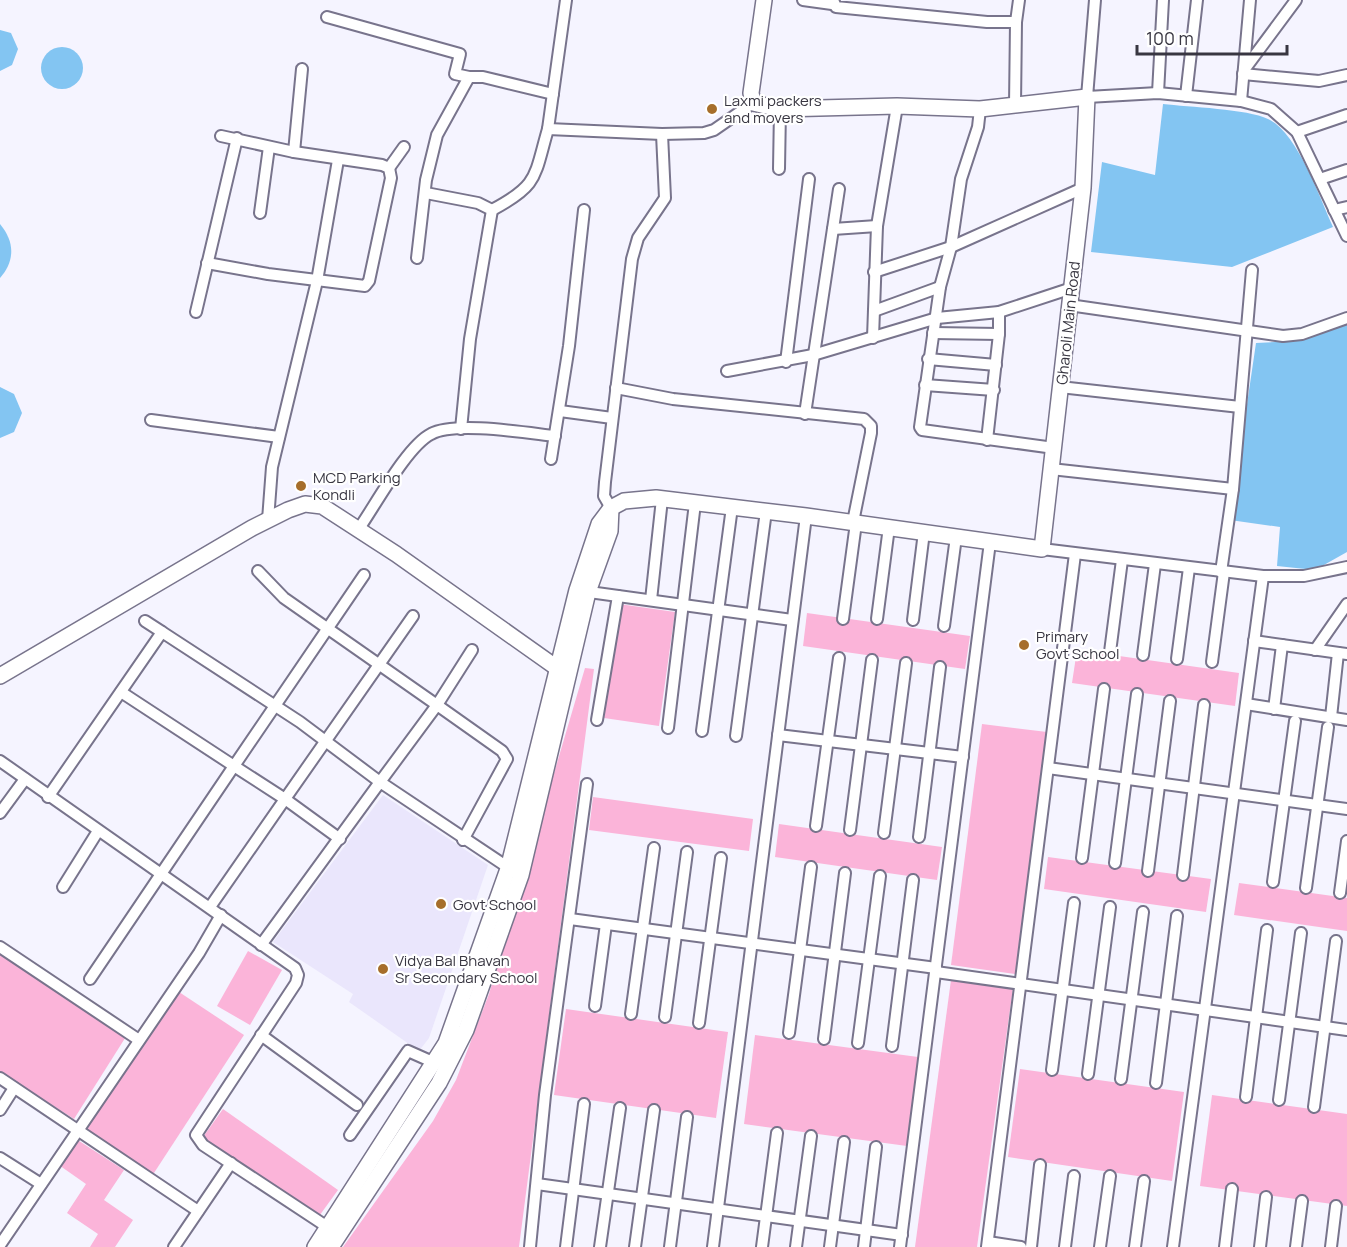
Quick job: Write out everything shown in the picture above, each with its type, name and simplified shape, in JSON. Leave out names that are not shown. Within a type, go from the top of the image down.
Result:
[{"type":"street","points":[[461,429],[470,339],[492,210],[528,188],[534,178],[548,129],[566,0]]},
{"type":"street","points":[[753,103],[751,93],[764,0]]},
{"type":"street","points":[[803,0],[832,2],[836,7],[987,22],[1016,22]]},
{"type":"street","points":[[1015,105],[1016,22],[1019,0]]},
{"type":"street","points":[[1087,97],[1095,0]]},
{"type":"street","points":[[1158,93],[1163,0]]},
{"type":"street","points":[[1186,96],[1197,0]]},
{"type":"street","points":[[1241,101],[1250,0]]},
{"type":"street","points":[[1243,72],[1296,0]]},
{"type":"street","points":[[327,17],[460,54],[455,74],[553,94]]},
{"type":"street","points":[[294,152],[302,69]]},
{"type":"street","points":[[1243,72],[1319,81],[1347,75]]},
{"type":"street","points":[[417,258],[426,180],[437,135],[469,77]]},
{"type":"street","points":[[548,129],[662,134],[709,132],[753,103],[780,109],[897,106],[980,108],[1087,97],[1158,93],[1241,101],[1271,109],[1297,132],[1347,236]]},
{"type":"street","name":"Gharoli Main Road","points":[[1042,549],[1083,188],[1087,97]]},
{"type":"street","points":[[873,338],[877,226],[897,106]]},
{"type":"street","points":[[980,108],[978,127],[961,179],[951,247],[940,287],[937,318],[928,359],[922,430],[1054,448]]},
{"type":"street","points":[[779,169],[780,109]]},
{"type":"street","points":[[1297,132],[1347,115]]},
{"type":"street","points":[[315,1247],[333,1237],[456,1052],[514,872],[583,591],[610,531],[611,508],[604,496],[634,248],[665,198],[662,134]]},
{"type":"street","points":[[221,136],[294,152],[388,168]]},
{"type":"street","points":[[195,312],[237,138]]},
{"type":"street","points":[[260,213],[269,147]]},
{"type":"street","points":[[388,168],[404,147]]},
{"type":"street","points":[[268,520],[272,467],[317,281],[338,160]]},
{"type":"street","points":[[207,263],[317,281],[365,286],[369,280],[391,178],[388,168]]},
{"type":"street","points":[[1320,179],[1347,170]]},
{"type":"street","points":[[786,362],[808,180]]},
{"type":"street","points":[[874,272],[951,247],[1083,188]]},
{"type":"street","points":[[805,414],[839,189]]},
{"type":"street","points":[[426,193],[478,203],[492,210]]},
{"type":"street","points":[[1334,210],[1347,207]]},
{"type":"street","points":[[551,459],[560,411],[584,210]]},
{"type":"street","points":[[832,229],[877,226]]},
{"type":"street","points":[[1212,662],[1233,489],[1252,270]]},
{"type":"street","points":[[874,311],[940,287]]},
{"type":"street","points":[[728,371],[786,362],[937,318],[999,312],[1071,288]]},
{"type":"street","points":[[1069,305],[1283,336],[1302,334],[1347,318]]},
{"type":"street","points":[[987,440],[994,390],[999,312]]},
{"type":"street","points":[[933,333],[999,334]]},
{"type":"street","points":[[928,359],[996,366]]},
{"type":"street","points":[[925,385],[994,390]]},
{"type":"street","points":[[1060,387],[1240,407]]},
{"type":"street","points":[[616,388],[673,399],[864,419],[871,426],[854,523],[843,619]]},
{"type":"street","points":[[560,411],[612,418]]},
{"type":"street","points":[[151,420],[279,437]]},
{"type":"street","points":[[358,530],[415,446],[438,431],[461,429],[555,436]]},
{"type":"street","points":[[1051,469],[1233,489]]},
{"type":"street","points":[[611,508],[636,498],[662,499],[889,527],[1075,554],[1263,576],[1304,576],[1347,567]]},
{"type":"street","points":[[651,600],[662,499]]},
{"type":"street","points":[[668,728],[695,503]]},
{"type":"street","points":[[0,676],[268,520],[305,504],[322,507],[358,530],[563,673]]},
{"type":"street","points":[[702,731],[732,507]]},
{"type":"street","points":[[736,736],[766,511]]},
{"type":"street","points":[[713,1247],[806,516]]},
{"type":"street","points":[[876,619],[889,527]]},
{"type":"street","points":[[912,620],[924,532]]},
{"type":"street","points":[[944,626],[956,537]]},
{"type":"street","points":[[537,1184],[866,1230],[901,1241],[990,542]]},
{"type":"street","points":[[1021,1247],[987,1244],[1075,554]]},
{"type":"street","points":[[1110,652],[1122,560]]},
{"type":"street","points":[[1143,655],[1155,564]]},
{"type":"street","points":[[1177,659],[1189,568]]},
{"type":"street","points":[[258,571],[284,598],[328,631],[380,664],[502,751],[507,759],[463,840]]},
{"type":"street","points":[[90,979],[364,575]]},
{"type":"street","points":[[1173,1247],[1263,576]]},
{"type":"street","points":[[583,591],[792,620]]},
{"type":"street","points":[[597,720],[618,596]]},
{"type":"street","points":[[1315,650],[1347,604]]},
{"type":"street","points":[[210,907],[413,616]]},
{"type":"street","points":[[145,621],[275,706],[463,840],[514,872]]},
{"type":"street","points":[[48,797],[162,632]]},
{"type":"street","points":[[1254,642],[1342,654],[1329,722],[1306,888]]},
{"type":"street","points":[[1274,709],[1282,645]]},
{"type":"street","points":[[261,945],[437,705],[472,650]]},
{"type":"street","points":[[816,826],[838,658]]},
{"type":"street","points":[[850,830],[872,660]]},
{"type":"street","points":[[884,833],[906,663]]},
{"type":"street","points":[[919,837],[940,667]]},
{"type":"street","points":[[1082,858],[1104,689]]},
{"type":"street","points":[[121,692],[285,799],[340,839]]},
{"type":"street","points":[[1115,863],[1137,694]]},
{"type":"street","points":[[1148,871],[1170,702]]},
{"type":"street","points":[[1246,704],[1329,722],[1347,720]]},
{"type":"street","points":[[1182,875],[1204,705]]},
{"type":"street","points":[[1273,882],[1295,721]]},
{"type":"street","points":[[778,735],[963,757]]},
{"type":"street","points":[[0,761],[48,797],[295,968],[298,975],[296,983],[196,1135],[203,1145],[333,1237]]},
{"type":"street","points":[[1048,768],[1347,809]]},
{"type":"street","points":[[0,813],[25,779]]},
{"type":"street","points":[[530,1247],[545,1095],[587,784]]},
{"type":"street","points":[[63,887],[98,831]]},
{"type":"street","points":[[1340,893],[1347,841]]},
{"type":"street","points":[[631,1014],[654,848]]},
{"type":"street","points":[[665,1017],[687,852]]},
{"type":"street","points":[[699,1023],[721,858]]},
{"type":"street","points":[[789,1033],[811,867]]},
{"type":"street","points":[[333,1237],[446,1043],[514,872]]},
{"type":"street","points":[[824,1040],[845,873]]},
{"type":"street","points":[[858,1043],[880,876]]},
{"type":"street","points":[[892,1046],[913,880]]},
{"type":"street","points":[[1052,1070],[1074,903]]},
{"type":"street","points":[[1088,1074],[1110,907]]},
{"type":"street","points":[[1121,1078],[1143,912]]},
{"type":"street","points":[[0,1245],[199,953],[221,915]]},
{"type":"street","points":[[1156,1083],[1177,916]]},
{"type":"street","points":[[570,919],[903,964],[1019,984],[1347,1030]]},
{"type":"street","points":[[595,1006],[606,924]]},
{"type":"street","points":[[1246,1097],[1267,930]]},
{"type":"street","points":[[1280,1100],[1301,933]]},
{"type":"street","points":[[1314,1107],[1336,941]]},
{"type":"street","points":[[0,946],[139,1040]]},
{"type":"street","points":[[261,1035],[357,1106]]},
{"type":"street","points":[[350,1135],[408,1051],[435,1063]]},
{"type":"street","points":[[0,1078],[198,1211]]},
{"type":"street","points":[[0,1110],[14,1088]]},
{"type":"street","points":[[566,1247],[584,1104]]},
{"type":"street","points":[[600,1247],[620,1108]]},
{"type":"street","points":[[635,1247],[654,1110]]},
{"type":"street","points":[[670,1247],[687,1117]]},
{"type":"street","points":[[762,1247],[777,1133]]},
{"type":"street","points":[[796,1247],[811,1136]]},
{"type":"street","points":[[830,1247],[844,1142]]},
{"type":"street","points":[[864,1247],[876,1147]]},
{"type":"street","points":[[0,1158],[40,1184]]},
{"type":"street","points":[[174,1247],[231,1163]]},
{"type":"street","points":[[1031,1247],[1040,1165]]},
{"type":"street","points":[[1065,1247],[1074,1176]]},
{"type":"street","points":[[1100,1247],[1110,1176]]},
{"type":"street","points":[[1135,1247],[1144,1180]]},
{"type":"street","points":[[1225,1247],[1233,1189]]},
{"type":"street","points":[[1260,1247],[1266,1197]]},
{"type":"street","points":[[1296,1247],[1302,1201]]},
{"type":"street","points":[[1331,1247],[1336,1206]]},
{"type":"shaded area","points":[[619,604],[675,612],[659,726],[604,718]]},
{"type":"shaded area","points":[[807,613],[970,636],[965,669],[803,646]]},
{"type":"shaded area","points":[[1077,650],[1239,673],[1235,706],[1072,683]]},
{"type":"shaded area","points":[[585,668],[594,669],[519,1247],[343,1247],[433,1121],[456,1080],[489,994]]},
{"type":"shaded area","points":[[982,724],[1047,732],[1015,974],[951,965]]},
{"type":"shaded area","name":"Vidya Bal Bhavan Sr Secondary School","points":[[383,795],[488,865],[429,1038],[419,1051],[349,1002],[353,994],[273,942]]},
{"type":"shaded area","points":[[593,797],[753,819],[749,851],[589,830]]},
{"type":"shaded area","points":[[779,824],[942,847],[937,880],[775,857]]},
{"type":"shaded area","points":[[1048,857],[1211,879],[1206,912],[1044,889]]},
{"type":"shaded area","points":[[1239,883],[1347,898],[1347,931],[1234,915]]},
{"type":"shaded area","points":[[248,951],[282,970],[250,1025],[217,1006]]},
{"type":"shaded area","points":[[0,953],[127,1035],[74,1119],[0,1072]]},
{"type":"shaded area","points":[[951,980],[1013,988],[977,1247],[915,1247]]},
{"type":"shaded area","points":[[176,990],[244,1035],[152,1176],[85,1131]]},
{"type":"shaded area","points":[[566,1009],[728,1032],[716,1118],[554,1095]]},
{"type":"shaded area","points":[[755,1035],[918,1057],[907,1146],[744,1124]]},
{"type":"shaded area","points":[[1020,1069],[1184,1092],[1172,1181],[1008,1157]]},
{"type":"shaded area","points":[[1212,1095],[1347,1114],[1347,1206],[1200,1186]]},
{"type":"shaded area","points":[[223,1109],[338,1190],[317,1219],[203,1137]]},
{"type":"shaded area","points":[[73,1137],[124,1170],[104,1200],[133,1220],[115,1247],[90,1247],[98,1234],[67,1213],[86,1184],[56,1163]]},
{"type":"water","points":[[0,30],[11,33],[18,49],[12,65],[0,71]]},
{"type":"water","points":[[62,47],[77,53],[83,68],[77,83],[62,89],[47,83],[41,68],[47,53]]},
{"type":"water","points":[[1163,104],[1247,113],[1268,119],[1279,126],[1289,137],[1307,167],[1333,227],[1232,267],[1091,252],[1102,162],[1155,175]]},
{"type":"water","points":[[0,224],[11,245],[11,258],[0,278]]},
{"type":"water","points":[[1347,321],[1347,552],[1315,570],[1277,566],[1280,527],[1230,520],[1256,343],[1297,341]]},
{"type":"water","points":[[0,387],[14,394],[22,413],[14,432],[0,438]]},
{"type":"place","name":"Laxmi packers and movers","points":[[712,109]]},
{"type":"place","name":"MCD Parking Kondli","points":[[301,486]]},
{"type":"place","name":"Primary Govt School","points":[[1024,645]]},
{"type":"place","name":"Govt School","points":[[441,904]]},
{"type":"place","name":"Vidya Bal Bhavan Sr Secondary School","points":[[383,969]]}]
